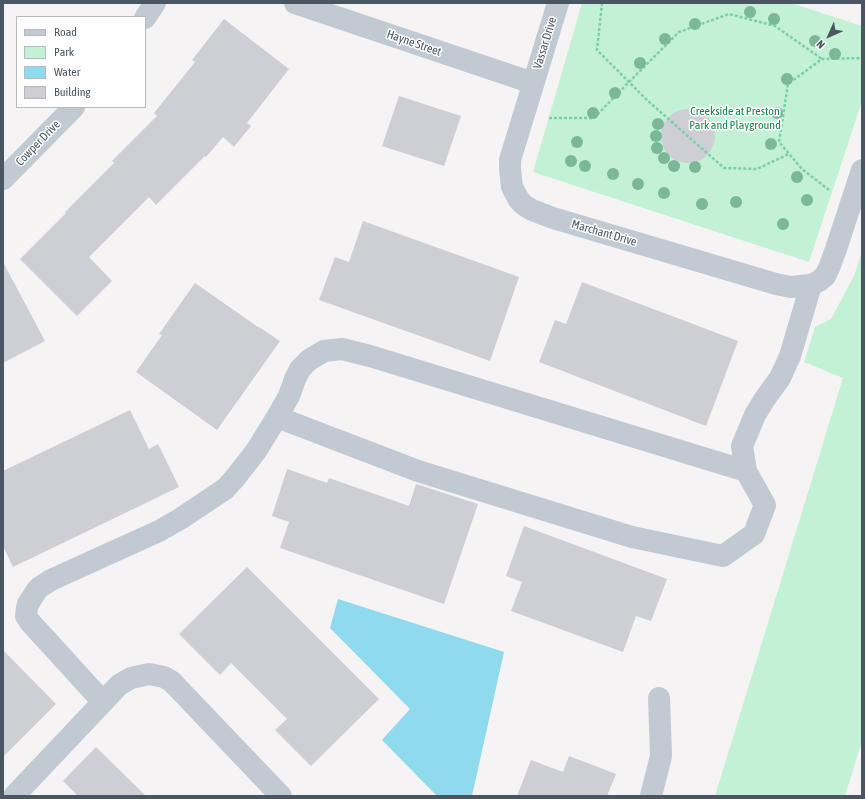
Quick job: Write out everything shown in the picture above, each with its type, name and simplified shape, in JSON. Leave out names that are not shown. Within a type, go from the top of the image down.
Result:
[{"type":"street","points":[[146,17],[156,3]]},
{"type":"street","name":"Hayne Street","points":[[295,3],[533,83]]},
{"type":"street","name":"Vassar Drive","points":[[533,83],[558,3]]},
{"type":"street","name":"Marchant Drive","points":[[533,83],[510,160],[512,187],[524,206],[553,218],[776,284],[791,287],[811,285]]},
{"type":"street","name":"Cowper Drive","points":[[3,180],[73,108]]},
{"type":"street","points":[[277,418],[425,473],[632,537],[723,556],[754,534],[765,505],[746,472],[742,446],[747,432],[764,400],[780,378],[790,356],[811,285],[825,276],[829,268],[862,170]]},
{"type":"street","points":[[104,702],[30,622],[26,616],[26,612],[32,597],[40,587],[50,580],[159,531],[225,489],[256,451],[277,418],[289,396],[300,369],[309,360],[324,351],[342,349],[377,358],[746,472]]},
{"type":"street","points":[[14,796],[119,685],[130,678],[149,674],[164,677],[171,681],[281,796]]},
{"type":"street","points":[[651,796],[661,756],[659,698]]},
{"type":"path","points":[[602,3],[597,50],[648,101],[724,168],[757,169],[789,154]]},
{"type":"path","points":[[546,118],[594,118],[679,32],[729,14],[775,26],[822,59]]},
{"type":"path","points":[[852,201],[827,189],[802,169],[779,142],[788,84],[822,59],[862,58]]},
{"type":"green space","name":"Creekside at Preston Park and Playground","points":[[582,3],[791,3],[862,26],[862,101],[809,262],[533,172]]},
{"type":"green space","points":[[862,252],[862,741],[845,796],[715,796],[843,378],[804,362],[815,327],[831,319],[854,276]]},
{"type":"water","points":[[338,599],[504,652],[472,796],[437,796],[382,740],[410,709],[330,628]]},
{"type":"building","points":[[224,19],[289,69],[247,123],[251,126],[234,147],[223,137],[206,157],[205,156],[156,205],[149,197],[89,257],[112,281],[77,316],[20,259],[114,163],[112,161],[157,116],[154,113],[195,62],[192,60]]},
{"type":"building","points":[[399,96],[461,116],[444,166],[382,146]]},
{"type":"building","points":[[683,109],[693,109],[703,113],[711,121],[715,131],[715,141],[711,151],[703,159],[693,163],[683,163],[673,159],[665,151],[661,141],[661,131],[665,121],[673,113]]},
{"type":"building","points":[[363,221],[519,277],[490,361],[319,300],[335,257],[349,262]]},
{"type":"building","points":[[3,262],[45,341],[3,363]]},
{"type":"building","points":[[582,282],[738,341],[706,426],[539,362],[555,320],[566,324]]},
{"type":"building","points":[[195,283],[280,341],[217,430],[136,372],[162,335],[159,334]]},
{"type":"building","points":[[130,410],[149,449],[158,444],[179,487],[13,567],[3,546],[3,471]]},
{"type":"building","points":[[287,469],[327,483],[329,478],[409,506],[416,484],[478,504],[444,604],[280,548],[289,522],[272,516]]},
{"type":"building","points":[[524,526],[667,579],[651,621],[636,616],[623,652],[511,611],[522,582],[506,576]]},
{"type":"building","points":[[247,567],[379,699],[311,766],[275,730],[287,719],[231,663],[220,675],[179,634]]},
{"type":"building","points":[[3,650],[56,704],[3,757]]},
{"type":"building","points":[[96,747],[146,796],[78,796],[63,781]]},
{"type":"building","points":[[569,756],[616,774],[607,796],[517,796],[531,760],[563,772]]}]
